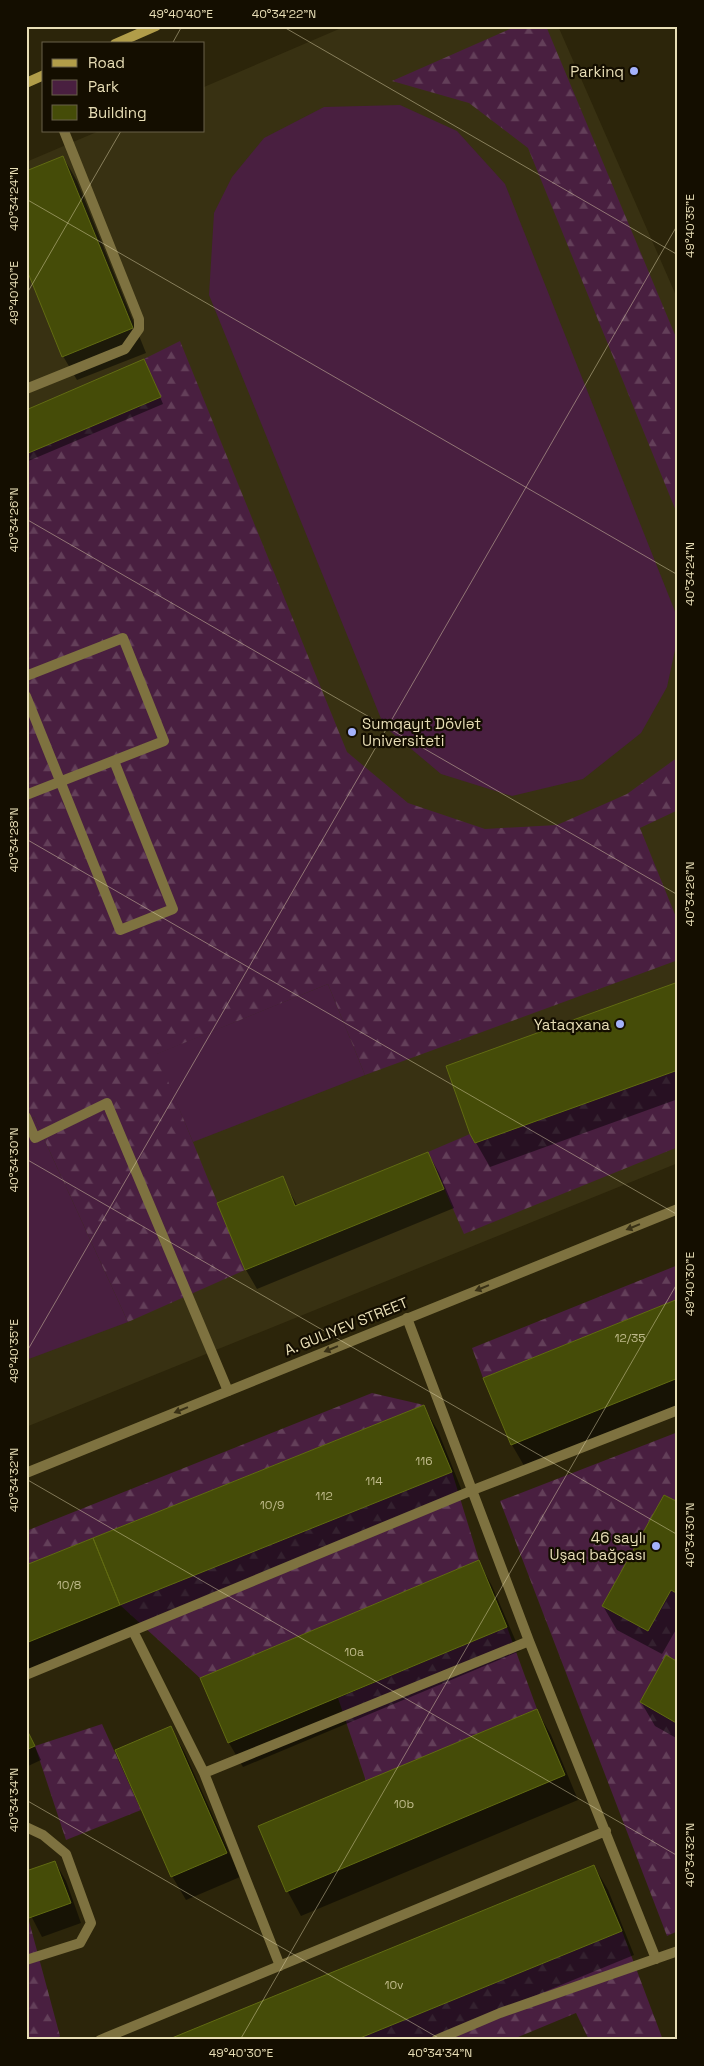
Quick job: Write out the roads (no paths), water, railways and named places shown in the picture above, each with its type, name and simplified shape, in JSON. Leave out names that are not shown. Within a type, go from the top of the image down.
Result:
[{"type":"street","points":[[120,42],[156,26]]},
{"type":"street","points":[[26,83],[42,77]]},
{"type":"street","points":[[26,389],[125,349],[139,330],[139,319],[64,132]]},
{"type":"street","points":[[26,676],[123,638],[164,741],[26,795]]},
{"type":"street","points":[[26,696],[120,930],[173,909],[114,761]]},
{"type":"street","points":[[26,1117],[35,1138],[107,1103],[228,1391]]},
{"type":"street","name":"A. GULIYEV STREET","points":[[26,1473],[678,1209]]},
{"type":"street","points":[[407,1318],[530,1641],[656,1959]]},
{"type":"street","points":[[26,1675],[473,1490],[678,1410]]},
{"type":"street","points":[[133,1631],[204,1772],[280,1966]]},
{"type":"street","points":[[204,1772],[530,1641]]},
{"type":"street","points":[[26,1827],[43,1835],[66,1854],[91,1923],[80,1944],[26,1960]]},
{"type":"street","points":[[100,2040],[606,1831]]},
{"type":"street","points":[[436,2040],[500,2013],[678,1951]]},
{"type":"place","name":"Parkinq","points":[[634,71]]},
{"type":"place","name":"Sumqayıt Dövlət Universiteti","points":[[352,732]]},
{"type":"place","name":"Yataqxana","points":[[620,1024]]},
{"type":"place","name":"46 saylı Uşaq bağçası","points":[[656,1546]]}]
